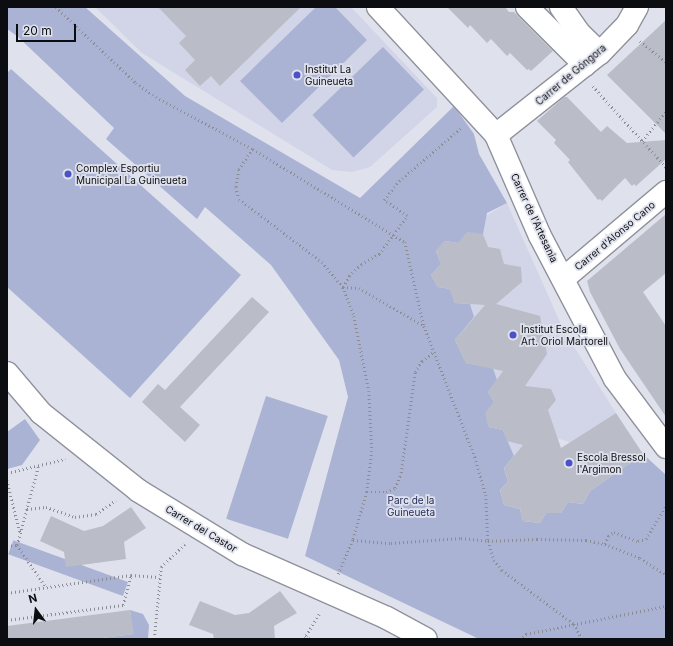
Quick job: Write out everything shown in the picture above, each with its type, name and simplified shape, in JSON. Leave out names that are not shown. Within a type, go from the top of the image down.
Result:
[{"type":"street","name":"Carrer de l'Artesania","points":[[378,7],[496,135],[540,236],[614,379],[666,448]]},
{"type":"street","points":[[527,7],[592,67]]},
{"type":"street","points":[[561,7],[579,33],[592,67]]},
{"type":"street","name":"Carrer de Góngora","points":[[496,135],[592,67],[627,25],[637,7]]},
{"type":"street","name":"Carrer d'Alonso Cano","points":[[563,279],[666,192]]},
{"type":"street","name":"Carrer del Castor","points":[[7,372],[41,413],[145,495],[242,554],[397,623],[426,639]]},
{"type":"path","points":[[56,7],[116,65],[151,94],[253,149],[405,242],[424,326],[476,457],[486,495],[488,541],[490,552],[502,570],[574,624],[582,639]]},
{"type":"path","points":[[639,39],[666,62]]},
{"type":"path","points":[[592,67],[642,141],[666,167]]},
{"type":"path","points":[[642,141],[666,110]]},
{"type":"path","points":[[343,287],[349,276],[361,264],[379,254],[394,236],[407,216],[384,200],[399,181],[466,124]]},
{"type":"path","points":[[253,149],[239,170],[236,187],[239,199],[322,262],[343,287],[354,316],[369,392],[372,451],[367,492],[353,540],[336,579]]},
{"type":"path","points":[[343,287],[359,288],[424,326]]},
{"type":"path","points":[[367,492],[386,492],[395,488],[401,474],[415,372],[422,360],[434,351]]},
{"type":"path","points":[[7,474],[38,467],[72,456]]},
{"type":"path","points":[[38,467],[17,545],[46,588]]},
{"type":"path","points":[[7,480],[20,534]]},
{"type":"path","points":[[27,509],[46,507],[75,517],[96,514],[120,498]]},
{"type":"path","points":[[605,544],[608,536],[614,532],[638,540],[646,539],[666,506]]},
{"type":"path","points":[[154,639],[161,567],[191,538]]},
{"type":"path","points":[[353,540],[391,543],[461,538],[488,541],[537,539],[586,540],[605,544],[640,558],[666,575]]},
{"type":"path","points":[[7,546],[17,545]]},
{"type":"path","points":[[7,593],[131,576],[159,577]]},
{"type":"path","points":[[7,620],[123,605],[131,576]]},
{"type":"path","points":[[519,639],[526,634],[666,606]]},
{"type":"path","points":[[310,639],[304,638],[320,610]]},
{"type":"shaded area","name":"Institut La Guineueta","points":[[95,7],[351,7],[437,98],[437,107],[370,167],[352,172],[332,170],[142,53]]},
{"type":"shaded area","name":"Institut Escola Art. Oriol Martorell","points":[[507,203],[564,331],[616,413],[570,442],[556,438],[514,456],[503,430],[488,427],[455,340],[474,317],[438,287],[431,275],[436,251],[445,241]]},
{"type":"green space","name":"Parc de la Guineueta","points":[[7,7],[85,7],[185,96],[360,198],[454,106],[474,134],[479,154],[507,203],[487,213],[483,234],[458,243],[445,241],[436,251],[441,264],[431,275],[438,287],[450,289],[455,303],[470,304],[474,317],[455,340],[466,363],[493,368],[497,380],[488,392],[494,402],[489,427],[503,430],[514,456],[504,468],[508,482],[500,490],[504,505],[520,509],[523,521],[540,523],[546,513],[561,513],[568,502],[583,504],[590,491],[643,454],[666,475],[666,639],[479,639],[305,556],[348,397],[339,360],[271,265],[205,207],[197,219],[106,139],[114,128],[17,36],[7,29]]},
{"type":"green space","points":[[316,7],[335,7],[367,40],[282,123],[240,81]]},
{"type":"green space","points":[[383,47],[424,89],[353,158],[313,115]]},
{"type":"green space","name":"Complex Esportiu Municipal La Guineueta","points":[[11,69],[241,275],[130,398],[7,287],[7,73]]},
{"type":"green space","points":[[266,396],[328,416],[288,539],[226,519]]},
{"type":"green space","points":[[25,419],[40,440],[22,465],[7,469],[7,432]]},
{"type":"green space","points":[[13,540],[128,582],[123,596],[8,554]]},
{"type":"green space","points":[[130,610],[143,614],[149,625],[148,639],[94,639],[133,634]]},
{"type":"building","points":[[158,7],[301,7],[220,86],[211,76],[200,86],[185,70],[195,60],[179,43],[186,36]]},
{"type":"building","points":[[447,7],[505,7],[509,12],[514,12],[553,51],[531,71],[529,69],[527,70],[510,53],[507,56],[491,39],[487,43],[470,25],[468,28]]},
{"type":"building","points":[[666,20],[666,134],[607,75]]},
{"type":"building","points":[[564,97],[567,97],[601,132],[607,126],[627,143],[666,140],[666,159],[636,186],[634,184],[632,186],[625,178],[602,201],[600,199],[598,200],[568,162],[570,160],[554,143],[556,140],[537,121]]},
{"type":"building","points":[[666,214],[666,273],[643,292],[666,326],[666,417],[620,349],[590,292],[587,281]]},
{"type":"building","points":[[467,232],[483,234],[488,247],[500,249],[504,264],[521,267],[522,282],[496,304],[540,316],[547,354],[525,386],[551,389],[556,400],[548,410],[561,448],[616,413],[643,454],[590,491],[583,504],[568,502],[561,513],[546,513],[540,523],[523,521],[520,509],[504,505],[500,490],[508,482],[504,468],[523,445],[507,441],[503,430],[488,427],[485,413],[494,402],[488,392],[503,371],[466,363],[455,340],[485,305],[455,303],[450,289],[438,287],[431,275],[441,264],[436,250],[445,241],[458,243]]},
{"type":"building","points":[[252,297],[269,312],[180,407],[200,425],[185,442],[142,402],[158,384],[165,390]]},
{"type":"building","points":[[131,507],[146,528],[124,542],[126,559],[66,567],[64,552],[40,541],[51,516],[84,531],[103,526]]},
{"type":"building","points":[[280,591],[297,613],[274,626],[275,639],[214,639],[213,634],[189,625],[200,601],[235,615],[249,613]]},
{"type":"building","points":[[130,610],[134,634],[94,639],[7,639],[7,626]]},
{"type":"place","name":"Institut La Guineueta","points":[[297,75]]},
{"type":"place","name":"Complex Esportiu Municipal La Guineueta","points":[[68,174]]},
{"type":"place","name":"Institut Escola Art. Oriol Martorell","points":[[513,335]]},
{"type":"place","name":"Escola Bressol l'Argimon","points":[[569,463]]}]
